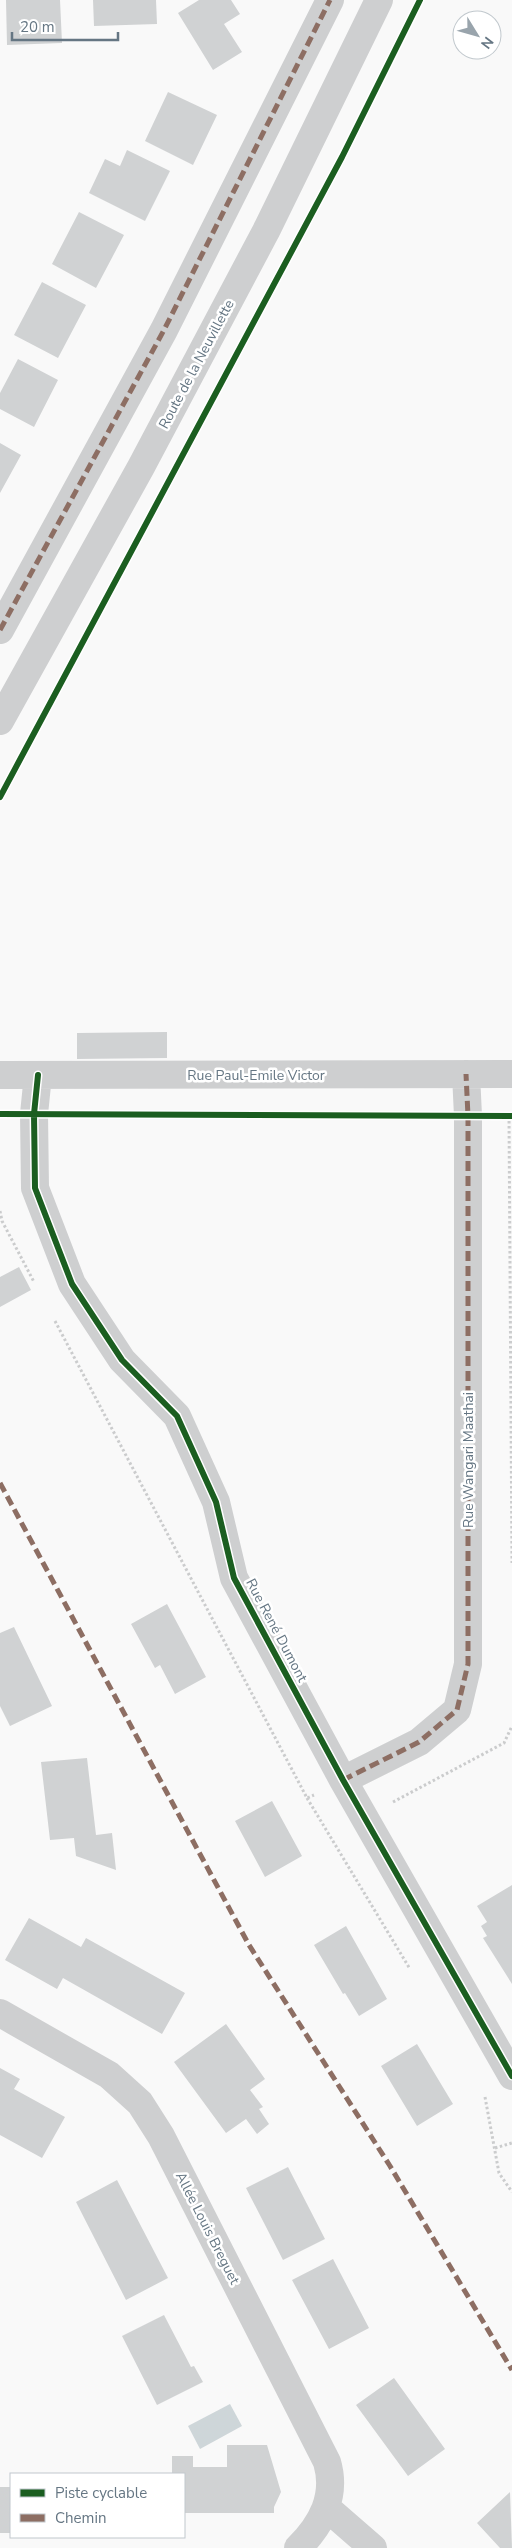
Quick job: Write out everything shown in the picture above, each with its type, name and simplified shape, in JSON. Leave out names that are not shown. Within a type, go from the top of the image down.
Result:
[{"type":"street","points":[[0,630],[164,330],[330,0]]},
{"type":"street","name":"Route de la Neuvillette","points":[[0,721],[141,468],[266,231],[379,0]]},
{"type":"street","name":"Rue Wangari Maathai","points":[[343,1780],[419,1742],[457,1710],[468,1664],[468,1116],[466,1074]]},
{"type":"street","name":"Rue Paul-Emile Victor","points":[[0,1075],[512,1074]]},
{"type":"street","name":"Rue René Dumont","points":[[38,1075],[34,1114],[35,1188],[72,1284],[122,1360],[177,1416],[216,1502],[234,1578],[343,1780],[512,2076]]},
{"type":"street","name":"Allée Louis Breguet","points":[[0,2013],[109,2075],[140,2103],[150,2117],[324,2456],[331,2475],[331,2491],[326,2508],[319,2523],[298,2548]]},
{"type":"street","points":[[326,2508],[373,2548]]},
{"type":"path","points":[[468,1116],[510,1116],[512,1563]]},
{"type":"path","points":[[0,1211],[2,1221],[39,1291]]},
{"type":"path","points":[[53,1317],[307,1798],[413,1973]]},
{"type":"path","points":[[364,1817],[504,1743],[512,1726]]},
{"type":"path","points":[[307,1798],[343,1780]]},
{"type":"path","points":[[484,2089],[499,2173],[512,2192]]},
{"type":"path","points":[[495,2148],[512,2143]]},
{"type":"shaded area","points":[[230,2404],[242,2426],[200,2449],[188,2426]]},
{"type":"building","points":[[6,0],[60,0],[62,43],[7,45]]},
{"type":"building","points":[[93,0],[156,0],[157,24],[94,26]]},
{"type":"building","points":[[199,0],[231,0],[240,14],[224,24],[242,52],[213,70],[178,13]]},
{"type":"building","points":[[168,92],[217,115],[193,165],[145,141]]},
{"type":"building","points":[[127,150],[170,171],[145,221],[89,193],[105,159],[120,166]]},
{"type":"building","points":[[79,212],[124,235],[96,288],[52,264]]},
{"type":"building","points":[[42,282],[86,305],[58,358],[14,335]]},
{"type":"building","points":[[18,359],[58,380],[34,427],[0,409],[0,393]]},
{"type":"building","points":[[0,443],[21,455],[0,493]]},
{"type":"building","points":[[167,1032],[167,1058],[77,1059],[77,1033]]},
{"type":"building","points":[[19,1267],[31,1290],[0,1307],[0,1277]]},
{"type":"building","points":[[167,1604],[206,1677],[175,1694],[160,1665],[155,1668],[131,1624]]},
{"type":"building","points":[[14,1627],[52,1706],[10,1726],[0,1706],[0,1633]]},
{"type":"building","points":[[87,1758],[96,1835],[112,1833],[116,1870],[76,1856],[74,1838],[50,1840],[41,1762]]},
{"type":"building","points":[[272,1801],[302,1856],[265,1877],[235,1821]]},
{"type":"building","points":[[512,1885],[512,1984],[483,1938],[487,1936],[481,1926],[487,1922],[477,1906]]},
{"type":"building","points":[[29,1918],[81,1947],[86,1938],[185,1993],[162,2034],[63,1978],[57,1989],[5,1960]]},
{"type":"building","points":[[346,1926],[387,1999],[359,2016],[345,1993],[343,1994],[314,1945]]},
{"type":"building","points":[[226,2024],[265,2079],[250,2090],[263,2107],[259,2109],[269,2124],[257,2134],[246,2119],[226,2133],[174,2062]]},
{"type":"building","points":[[417,2044],[453,2104],[417,2126],[381,2066]]},
{"type":"building","points":[[0,2068],[20,2079],[14,2089],[65,2117],[42,2158],[0,2135]]},
{"type":"building","points":[[288,2167],[325,2239],[283,2260],[246,2188]]},
{"type":"building","points":[[117,2180],[168,2278],[126,2300],[76,2202]]},
{"type":"building","points":[[333,2259],[369,2328],[329,2349],[292,2280]]},
{"type":"building","points":[[164,2315],[191,2367],[194,2366],[203,2382],[157,2405],[122,2336]]},
{"type":"building","points":[[394,2378],[445,2449],[408,2476],[356,2405]]},
{"type":"building","points":[[227,2445],[267,2445],[281,2492],[274,2507],[274,2513],[185,2513],[185,2473],[172,2473],[172,2456],[193,2456],[193,2467],[227,2467]]},
{"type":"building","points":[[0,2487],[10,2487],[10,2533],[0,2533]]},
{"type":"building","points":[[510,2492],[512,2548],[500,2548],[477,2523]]},
{"type":"marked path","points":[[0,630],[164,330],[330,0]]},
{"type":"marked path","points":[[343,1780],[419,1742],[457,1710],[468,1664],[468,1116],[466,1074]]},
{"type":"marked path","points":[[0,1483],[249,1945],[390,2166],[512,2370]]},
{"type":"cycle path","points":[[0,797],[342,157],[420,0]]},
{"type":"cycle path","points":[[38,1075],[34,1114],[35,1188],[72,1284],[122,1360],[177,1416],[216,1502],[234,1578],[343,1780],[512,2076]]},
{"type":"cycle path","points":[[0,1114],[512,1116]]}]
